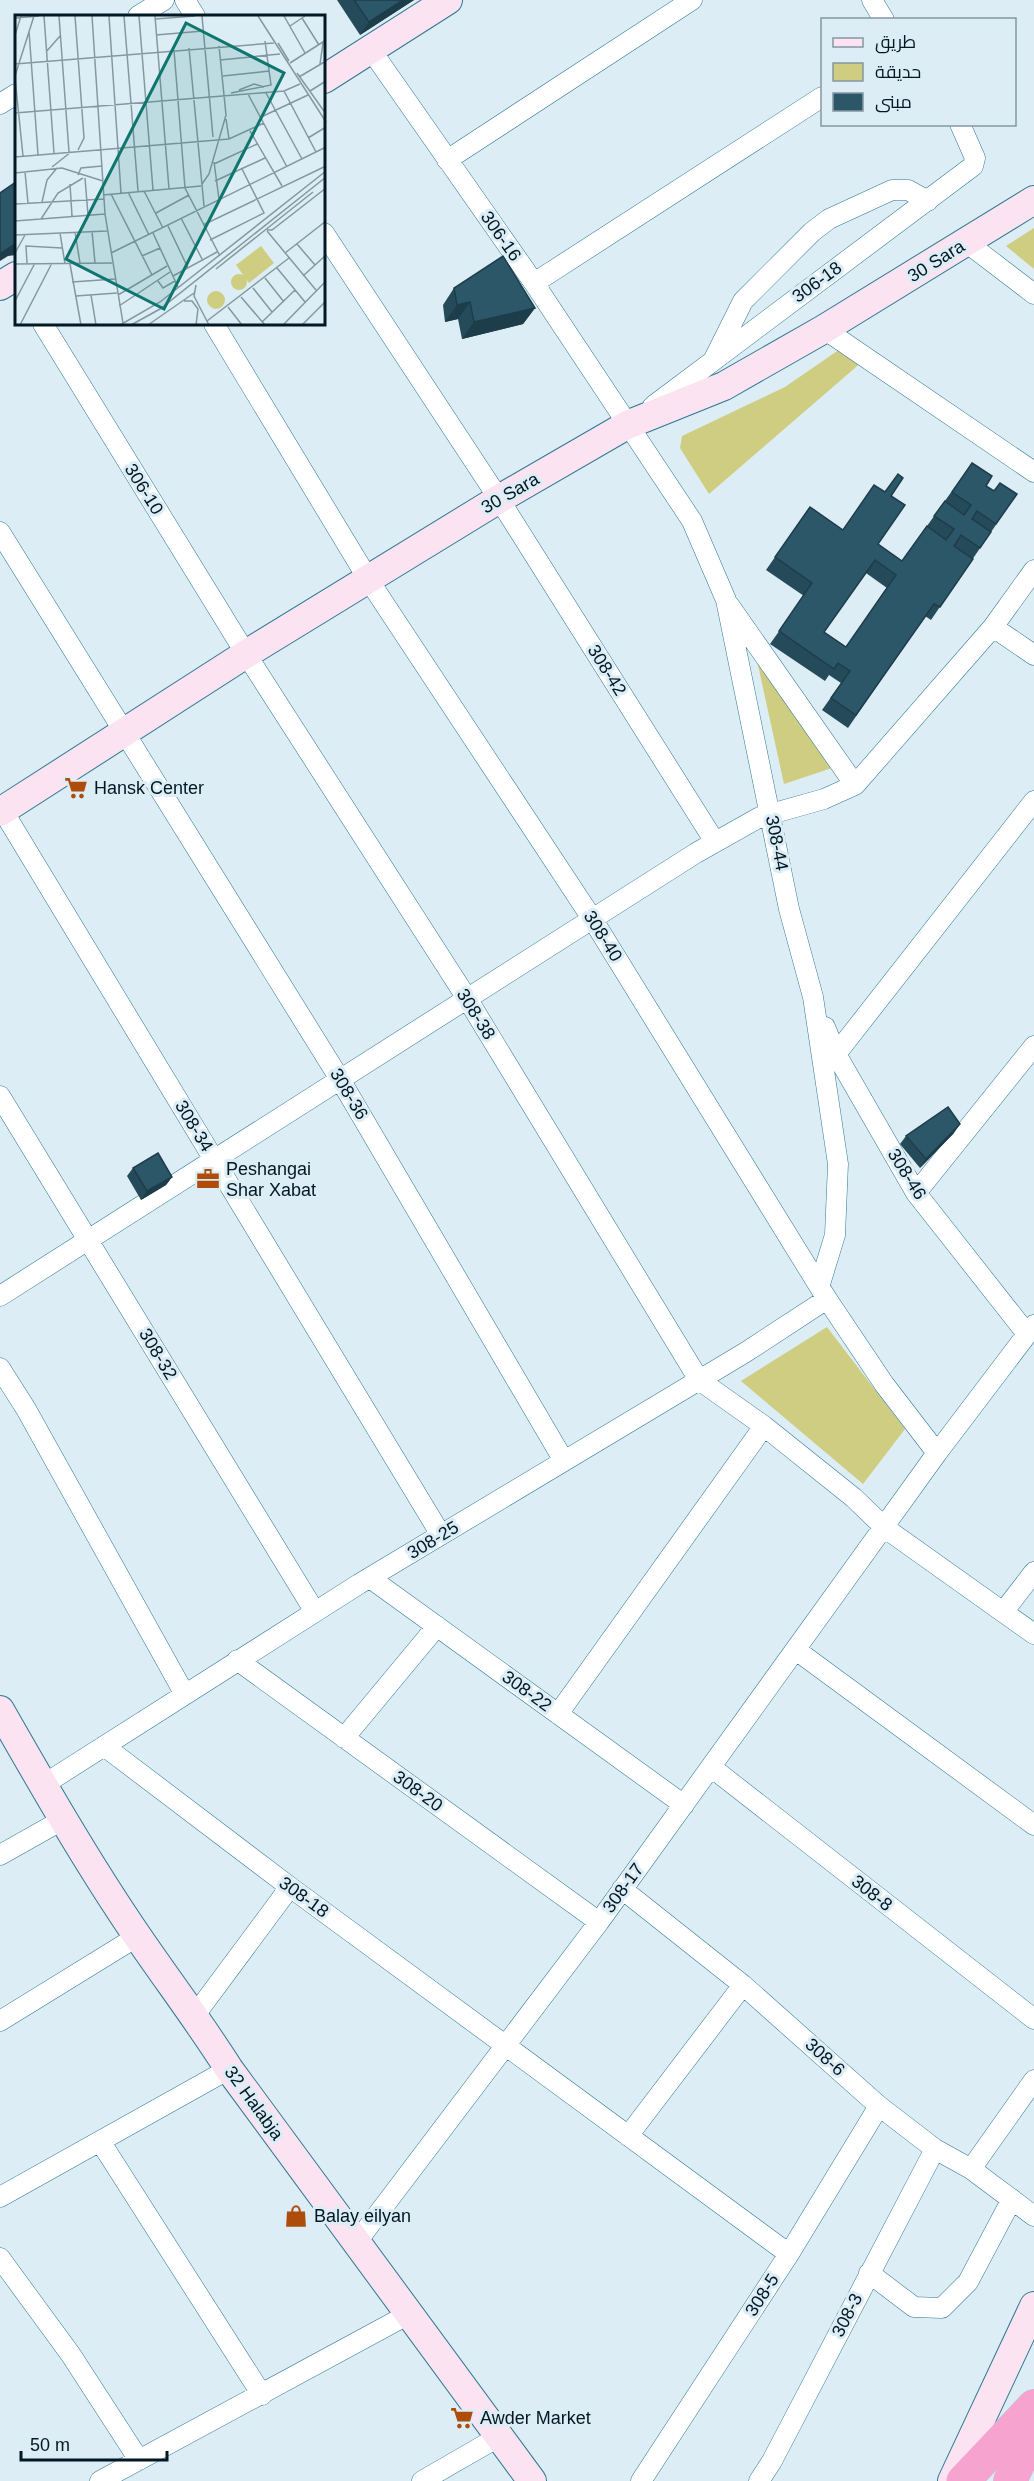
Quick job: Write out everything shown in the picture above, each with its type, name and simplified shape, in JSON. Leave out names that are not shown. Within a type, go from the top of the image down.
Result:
[{"type":"highway","points":[[963,2481],[1034,2406]]},
{"type":"highway","points":[[1010,2481],[1034,2432]]},
{"type":"street","points":[[140,15],[164,0]]},
{"type":"street","points":[[185,0],[194,15]]},
{"type":"street","points":[[326,79],[448,0]]},
{"type":"street","points":[[447,160],[692,0]]},
{"type":"street","points":[[872,0],[883,18]]},
{"type":"street","name":"306-16","points":[[371,50],[534,283],[627,425]]},
{"type":"street","points":[[0,104],[15,95]]},
{"type":"street","points":[[534,283],[821,99]]},
{"type":"street","name":"306-18","points":[[627,425],[973,166],[975,158],[961,126]]},
{"type":"street","points":[[711,364],[743,301],[812,232],[829,219],[892,190],[908,190],[928,201]]},
{"type":"street","name":"30 Sara","points":[[1,809],[246,654],[499,499],[627,425],[724,386],[824,329],[1034,200]]},
{"type":"street","name":"308-42","points":[[326,236],[499,499],[715,842]]},
{"type":"street","points":[[966,242],[1034,294]]},
{"type":"street","name":"306-10","points":[[44,326],[246,654]]},
{"type":"street","name":"308-40","points":[[215,326],[368,579],[593,920],[823,1292],[884,1384],[937,1453]]},
{"type":"street","points":[[824,329],[1031,464]]},
{"type":"street","name":"308-44","points":[[627,425],[692,521],[726,600],[734,648],[772,813],[789,909],[813,997],[838,1164],[835,1234],[823,1292]]},
{"type":"street","name":"308-36","points":[[0,532],[341,1080],[564,1461]]},
{"type":"street","points":[[0,1296],[215,1162],[715,842],[772,813],[824,799],[855,785],[993,627],[1034,570]]},
{"type":"street","points":[[726,600],[855,785]]},
{"type":"street","points":[[993,627],[1034,656]]},
{"type":"street","name":"308-38","points":[[246,654],[468,1000],[699,1380]]},
{"type":"street","points":[[836,1054],[1034,801]]},
{"type":"street","name":"308-34","points":[[1,809],[441,1535]]},
{"type":"street","name":"308-46","points":[[813,997],[836,1054],[916,1193],[1031,1329]]},
{"type":"street","points":[[916,1193],[1034,1046]]},
{"type":"street","name":"308-32","points":[[0,1096],[315,1612]]},
{"type":"street","name":"308-25","points":[[43,1785],[237,1660],[699,1380],[823,1292]]},
{"type":"street","name":"308-17","points":[[356,2244],[599,1922],[937,1453],[1031,1329]]},
{"type":"street","points":[[0,1368],[26,1409],[184,1693]]},
{"type":"street","points":[[699,1380],[764,1426],[854,1498],[885,1528],[1034,1634]]},
{"type":"street","points":[[558,1714],[764,1426]]},
{"type":"street","points":[[1004,1611],[1034,1572]]},
{"type":"street","name":"308-22","points":[[370,1578],[684,1805]]},
{"type":"street","points":[[344,1738],[437,1626]]},
{"type":"street","points":[[796,1650],[1034,1825]]},
{"type":"street","name":"308-20","points":[[237,1660],[599,1922]]},
{"type":"street","name":"32 Halabja","points":[[0,1710],[43,1785],[138,1936],[195,2015],[229,2069],[532,2481]]},
{"type":"street","name":"308-18","points":[[104,1746],[290,1887],[789,2254]]},
{"type":"street","name":"308-8","points":[[711,1767],[1034,2019]]},
{"type":"street","points":[[0,1855],[64,1819]]},
{"type":"street","points":[[195,2015],[290,1887]]},
{"type":"street","name":"308-6","points":[[622,1889],[743,1985],[879,2106],[935,2149],[970,2169],[1034,2216]]},
{"type":"street","points":[[1,2019],[138,1936]]},
{"type":"street","points":[[628,2136],[743,1985]]},
{"type":"street","points":[[0,2197],[229,2069]]},
{"type":"street","points":[[970,2169],[1034,2080]]},
{"type":"street","name":"308-5","points":[[641,2481],[789,2254],[879,2106]]},
{"type":"street","points":[[100,2141],[262,2395]]},
{"type":"street","name":"308-3","points":[[759,2481],[772,2461],[935,2149]]},
{"type":"street","points":[[869,2273],[914,2307],[942,2308],[968,2282],[1012,2199]]},
{"type":"street","points":[[0,2258],[71,2355],[139,2460]]},
{"type":"street","points":[[952,2481],[1034,2306]]},
{"type":"street","points":[[100,2481],[409,2314]]},
{"type":"street","points":[[422,2481],[500,2436]]},
{"type":"green space","points":[[1034,228],[1034,269],[1006,246]]},
{"type":"green space","points":[[843,347],[863,361],[709,494],[680,448],[682,436],[785,387]]},
{"type":"green space","points":[[756,656],[838,766],[784,784]]},
{"type":"green space","points":[[827,1327],[905,1429],[863,1484],[741,1381]]},
{"type":"building","points":[[354,0],[403,0],[369,22]]},
{"type":"building","points":[[15,183],[15,244],[0,254],[0,193]]},
{"type":"building","points":[[503,256],[535,308],[474,322],[470,302],[457,305],[454,288]]},
{"type":"building","points":[[972,463],[992,476],[986,486],[994,491],[1000,483],[1017,494],[996,524],[977,511],[972,519],[991,532],[980,548],[961,535],[954,546],[973,559],[940,607],[934,604],[856,715],[831,698],[850,671],[838,663],[834,669],[779,631],[812,583],[775,557],[810,507],[843,530],[874,485],[885,492],[898,474],[903,478],[891,496],[905,505],[878,544],[902,561],[927,526],[946,540],[954,529],[934,516],[945,501],[964,515],[971,505],[952,492]],"holes":[[[875,560],[896,575],[846,647],[824,632]]]},
{"type":"building","points":[[948,1107],[960,1124],[926,1159],[906,1136]]},
{"type":"building","points":[[158,1153],[172,1177],[147,1191],[133,1168]]},
{"type":"place","name":"Hansk Center","points":[[76,788]]},
{"type":"place","name":"Peshangai Shar Xabat","points":[[208,1179]]},
{"type":"place","name":"Balay eilyan","points":[[296,2216]]},
{"type":"place","name":"Awder Market","points":[[462,2418]]}]
